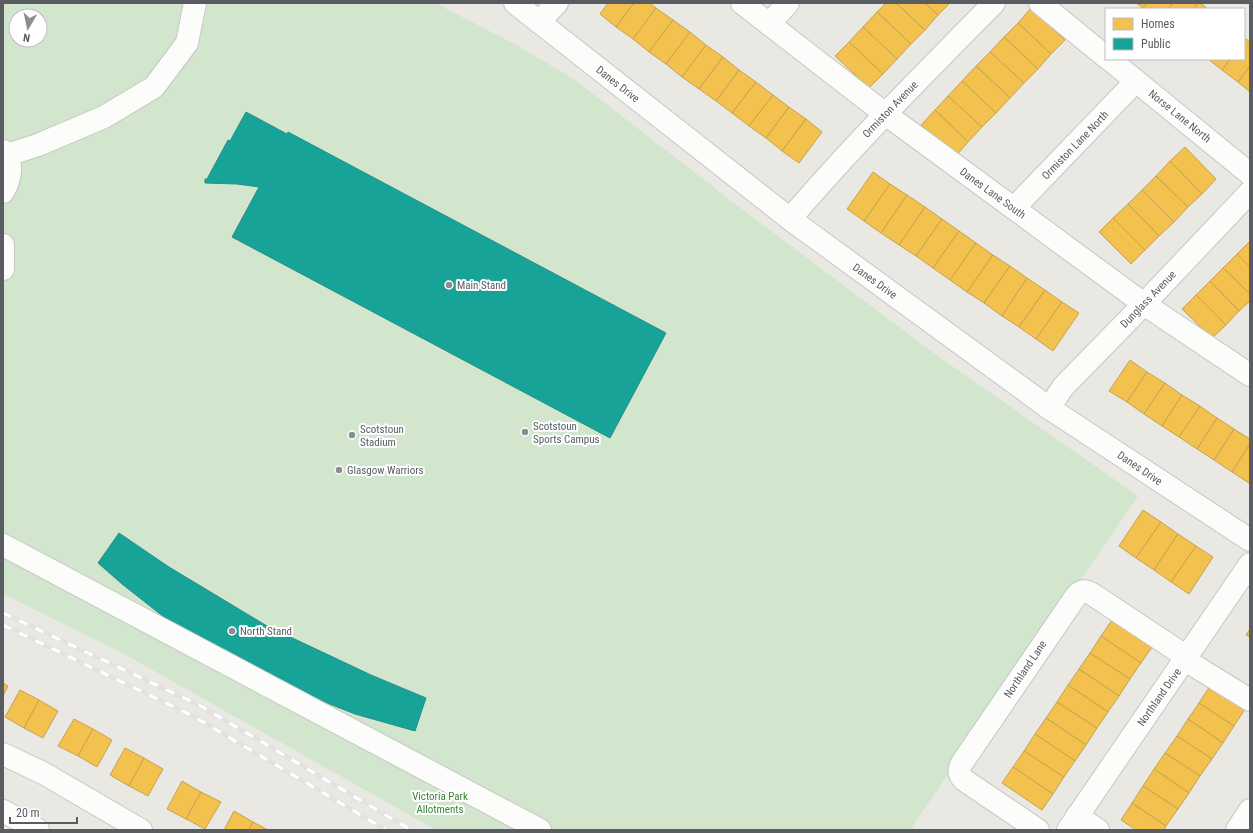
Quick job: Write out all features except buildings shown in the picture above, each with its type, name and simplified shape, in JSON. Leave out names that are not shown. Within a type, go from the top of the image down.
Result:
[{"type":"street","points":[[3,192],[9,181],[11,168],[5,153],[38,145],[104,117],[154,87],[187,43],[195,3]]},
{"type":"street","name":"Danes Drive","points":[[515,3],[790,219],[1049,408],[1250,540]]},
{"type":"street","points":[[539,22],[557,3]]},
{"type":"street","name":"Danes Lane South","points":[[742,3],[884,113],[1144,304],[1250,375]]},
{"type":"street","points":[[769,24],[788,3]]},
{"type":"street","name":"Ormiston Avenue","points":[[790,219],[884,113],[994,3]]},
{"type":"street","points":[[1040,3],[1105,55]]},
{"type":"street","name":"Norse Lane North","points":[[1110,60],[1250,174]]},
{"type":"street","name":"Ormiston Lane North","points":[[1014,208],[1136,81]]},
{"type":"street","name":"Dunglass Avenue","points":[[1049,408],[1063,387],[1250,192]]},
{"type":"street","points":[[3,245],[3,269]]},
{"type":"street","points":[[3,544],[540,830]]},
{"type":"street","name":"Northland Drive","points":[[1072,823],[1250,564]]},
{"type":"street","name":"Northland Lane","points":[[1038,830],[964,780],[960,777],[959,772],[962,763],[1079,592],[1084,591],[1092,594],[1186,659]]},
{"type":"street","points":[[1186,659],[1250,700]]},
{"type":"street","points":[[3,754],[43,773],[141,830]]},
{"type":"street","points":[[1238,830],[1250,810]]},
{"type":"street","points":[[3,811],[38,830]]},
{"type":"street","points":[[1072,823],[1098,830]]},
{"type":"green space","name":"Scotstoun Sports Campus","points":[[3,3],[435,3],[513,43],[574,79],[734,203],[942,359],[1138,496],[910,830],[436,830],[124,654],[3,594]]},
{"type":"railway","points":[[3,613],[199,705],[411,830]]},
{"type":"railway","points":[[3,625],[193,716],[386,830]]},
{"type":"place","name":"Main Stand","points":[[449,285]]},
{"type":"place","name":"Scotstoun Sports Campus","points":[[525,432]]},
{"type":"place","name":"Scotstoun Stadium","points":[[352,435]]},
{"type":"place","name":"Glasgow Warriors","points":[[339,470]]},
{"type":"place","name":"North Stand","points":[[232,631]]},
{"type":"park label","name":"Victoria Park Allotments","points":[[440,802]]}]
